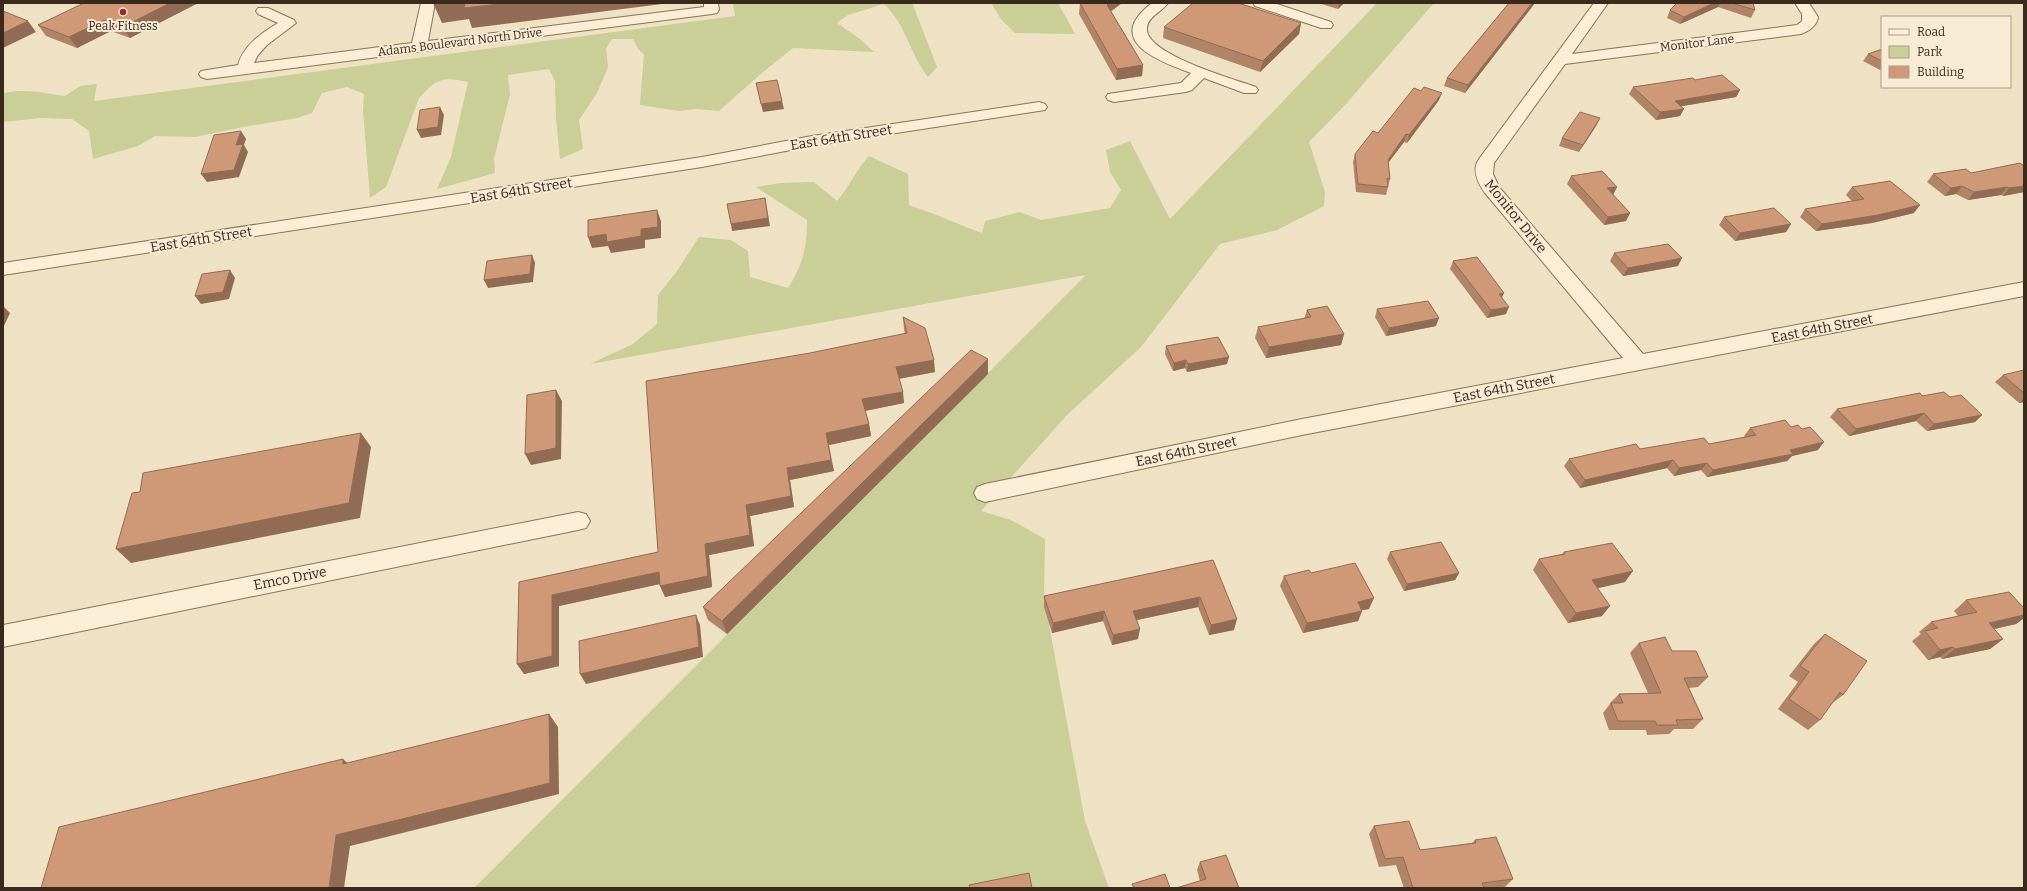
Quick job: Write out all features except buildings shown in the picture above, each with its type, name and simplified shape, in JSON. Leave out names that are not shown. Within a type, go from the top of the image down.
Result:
[{"type":"street","points":[[419,47],[428,3]]},
{"type":"street","points":[[1161,3],[1141,22],[1140,32],[1144,42],[1159,55],[1250,90]]},
{"type":"street","points":[[1260,3],[1326,25]]},
{"type":"street","name":"Monitor Drive","points":[[1601,3],[1485,163],[1484,174],[1491,189],[1639,363]]},
{"type":"street","name":"Monitor Lane","points":[[1560,60],[1801,29],[1809,24],[1810,20],[1810,15],[1802,3]]},
{"type":"street","name":"Adams Boulevard North Drive","points":[[207,74],[712,7]]},
{"type":"street","points":[[245,69],[248,58],[256,47],[273,32],[289,23],[263,11]]},
{"type":"street","points":[[1114,97],[1186,87],[1202,72]]},
{"type":"street","name":"East 64th Street","points":[[3,269],[702,162],[812,141],[1039,107]]},
{"type":"street","name":"East 64th Street","points":[[985,493],[1282,431],[2024,290]]},
{"type":"street","name":"Emco Drive","points":[[3,636],[578,521]]},
{"type":"green space","points":[[733,3],[914,3],[913,5],[937,67],[928,77],[898,21],[884,4],[848,15],[837,23],[860,39],[874,52],[793,48],[719,111],[696,109],[679,111],[640,105],[644,54],[639,50],[633,39],[612,39],[606,48],[608,67],[597,93],[579,120],[583,149],[560,159],[556,119],[555,81],[549,69],[508,75],[510,94],[494,159],[495,173],[437,189],[451,157],[468,82],[446,79],[435,83],[419,98],[386,187],[370,198],[363,110],[364,94],[347,87],[322,93],[312,113],[297,118],[195,137],[155,136],[138,146],[93,159],[89,131],[72,119],[40,118],[3,122],[3,93],[19,91],[65,96],[80,86],[97,84],[94,101],[735,16]]},
{"type":"green space","points":[[991,3],[1058,3],[1075,34],[1015,33],[1001,19]]},
{"type":"green space","points":[[1377,3],[1434,3],[1345,105],[1309,142],[1325,192],[1324,206],[1277,230],[1220,244],[1141,347],[1066,416],[981,511],[1011,520],[1045,539],[1044,597],[1085,821],[1109,888],[474,888],[1086,275],[590,364],[633,344],[657,324],[658,295],[677,271],[699,237],[731,240],[748,251],[750,277],[788,288],[803,256],[807,220],[756,187],[781,183],[814,182],[837,201],[869,156],[908,174],[909,205],[982,233],[985,221],[1020,212],[1041,220],[1110,208],[1121,190],[1110,172],[1106,150],[1130,141],[1170,219]]},
{"type":"place","name":"Peak Fitness","points":[[123,12]]}]
